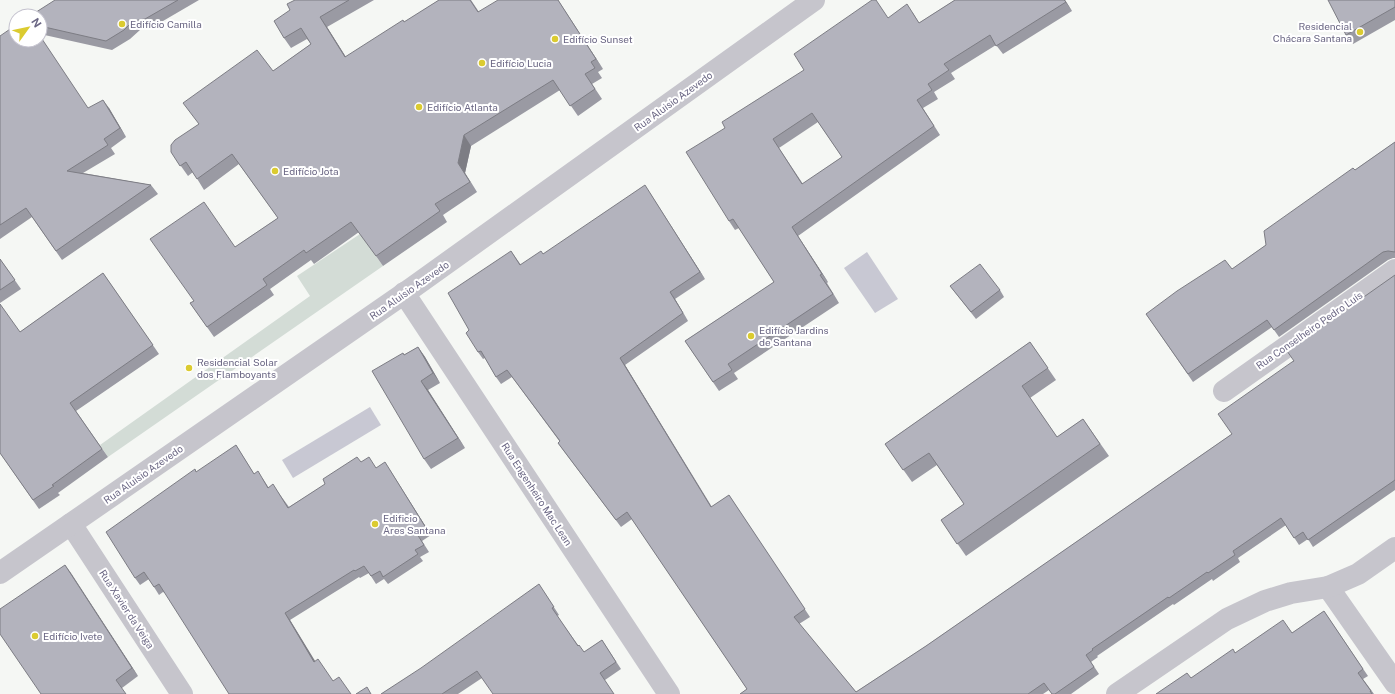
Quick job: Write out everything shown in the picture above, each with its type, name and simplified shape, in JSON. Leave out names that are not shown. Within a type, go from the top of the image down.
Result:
[{"type":"street","name":"Rua Aluisio Azevedo","points":[[0,573],[404,293],[814,0]]},
{"type":"street","name":"Rua Conselheiro Pedro Luís","points":[[1224,391],[1395,270]]},
{"type":"street","name":"Rua Engenheiro Mac Lean","points":[[404,293],[669,694]]},
{"type":"street","name":"Rua Xavier da Veiga","points":[[71,524],[182,694]]},
{"type":"street","points":[[1117,694],[1227,619],[1265,601],[1291,593],[1328,587],[1358,574],[1395,548]]},
{"type":"street","points":[[1328,587],[1395,683]]},
{"type":"shaded area","points":[[360,234],[383,266],[108,457],[100,445],[310,296],[297,276]]},
{"type":"shaded area","points":[[867,252],[898,299],[875,313],[844,268]]},
{"type":"shaded area","points":[[370,407],[381,425],[293,478],[282,460]]},
{"type":"building","points":[[55,0],[178,0],[145,19],[133,21],[124,30],[106,41],[48,28],[48,8],[42,8]]},
{"type":"building","points":[[295,0],[349,0],[320,17],[345,57],[403,20],[404,22],[439,0],[470,0],[478,12],[498,0],[558,0],[596,59],[591,62],[595,68],[585,74],[595,89],[570,106],[553,80],[464,135],[458,163],[470,182],[435,204],[440,211],[376,256],[351,222],[306,253],[304,250],[263,279],[267,285],[207,327],[190,303],[194,301],[150,239],[204,202],[235,247],[278,218],[232,154],[197,179],[186,162],[180,166],[171,152],[171,145],[175,140],[199,124],[183,103],[257,50],[273,71],[311,44],[301,28],[284,38],[274,21],[290,10],[287,4]]},
{"type":"building","points":[[872,0],[876,0],[888,18],[907,4],[919,23],[955,0],[1064,0],[1066,2],[996,46],[990,35],[944,64],[949,70],[928,84],[932,90],[917,100],[934,126],[792,227],[833,294],[728,364],[732,370],[713,382],[685,341],[774,282],[733,219],[729,221],[686,152],[725,128],[722,122],[804,70],[794,54]],"holes":[[[812,113],[842,157],[802,184],[773,139]]]},
{"type":"building","name":"Residencial Chácara Santana","points":[[1328,0],[1395,0],[1395,7],[1346,35]]},
{"type":"building","points":[[8,30],[8,48],[48,48],[88,108],[103,100],[120,128],[104,139],[108,145],[67,171],[151,185],[56,251],[26,208],[0,225],[0,36]]},
{"type":"building","points":[[1395,142],[1395,252],[1383,252],[1274,330],[1267,320],[1188,374],[1146,314],[1177,291],[1225,260],[1232,269],[1266,245],[1264,231],[1353,168],[1355,170]]},
{"type":"building","points":[[645,185],[700,272],[670,292],[683,313],[620,358],[711,507],[729,495],[805,609],[794,617],[856,692],[926,646],[1232,434],[1218,414],[1294,361],[1287,351],[1395,275],[1395,480],[1308,540],[1303,532],[1294,538],[1281,518],[1233,551],[1235,555],[1169,598],[1168,597],[1092,649],[1093,650],[1086,655],[1094,667],[1055,694],[1052,694],[1044,683],[1028,694],[740,694],[747,689],[627,512],[616,520],[558,443],[560,441],[507,370],[496,377],[481,351],[478,352],[466,333],[469,330],[448,293],[511,251],[520,265],[541,251],[543,254]]},
{"type":"building","points":[[0,259],[15,280],[0,290]]},
{"type":"building","points":[[980,264],[1000,290],[971,312],[950,286]]},
{"type":"building","points":[[103,273],[153,345],[70,403],[102,449],[52,485],[54,486],[33,500],[0,453],[0,304],[20,332]]},
{"type":"building","points":[[1030,342],[1048,368],[1022,386],[1057,437],[1083,419],[1100,444],[957,544],[941,520],[964,504],[929,453],[903,470],[885,444]]},
{"type":"building","points":[[418,347],[433,373],[421,381],[458,438],[424,459],[372,371],[403,353],[404,355]]},
{"type":"building","points":[[236,445],[254,474],[258,471],[268,488],[273,484],[288,508],[325,484],[323,479],[357,457],[361,462],[369,457],[376,468],[385,462],[426,528],[417,534],[424,545],[415,550],[418,554],[383,577],[380,571],[371,576],[364,566],[355,571],[354,570],[285,613],[314,662],[318,659],[333,681],[339,677],[351,694],[229,694],[159,584],[154,587],[144,572],[135,578],[106,532],[195,469],[196,472]]},
{"type":"building","name":"Edifício Ivete","points":[[65,565],[132,668],[116,680],[126,694],[41,694],[0,634],[0,609]]},
{"type":"building","points":[[539,584],[554,607],[552,608],[578,646],[579,645],[584,652],[602,640],[616,662],[600,673],[614,694],[493,694],[477,671],[442,694],[381,694],[421,668]]},
{"type":"building","points":[[1324,611],[1363,669],[1358,673],[1372,694],[1156,694],[1187,673],[1191,678],[1233,649],[1235,653],[1283,620],[1292,633]]},
{"type":"building","points":[[367,687],[371,694],[356,694]]},
{"type":"place","name":"Edifício Camilla","points":[[122,24]]},
{"type":"place","name":"Residencial Chácara Santana","points":[[1360,32]]},
{"type":"place","name":"Edifício Sunset","points":[[555,39]]},
{"type":"place","name":"Edifício Lucia","points":[[482,63]]},
{"type":"place","name":"Edifício Atlanta","points":[[419,107]]},
{"type":"place","name":"Edifício Jota","points":[[275,171]]},
{"type":"place","name":"Edifício Jardins de Santana","points":[[751,336]]},
{"type":"place","name":"Residencial Solar dos Flamboyants","points":[[189,368]]},
{"type":"place","name":"Edificio Ares Santana","points":[[375,524]]},
{"type":"place","name":"Edifício Ivete","points":[[35,636]]}]
